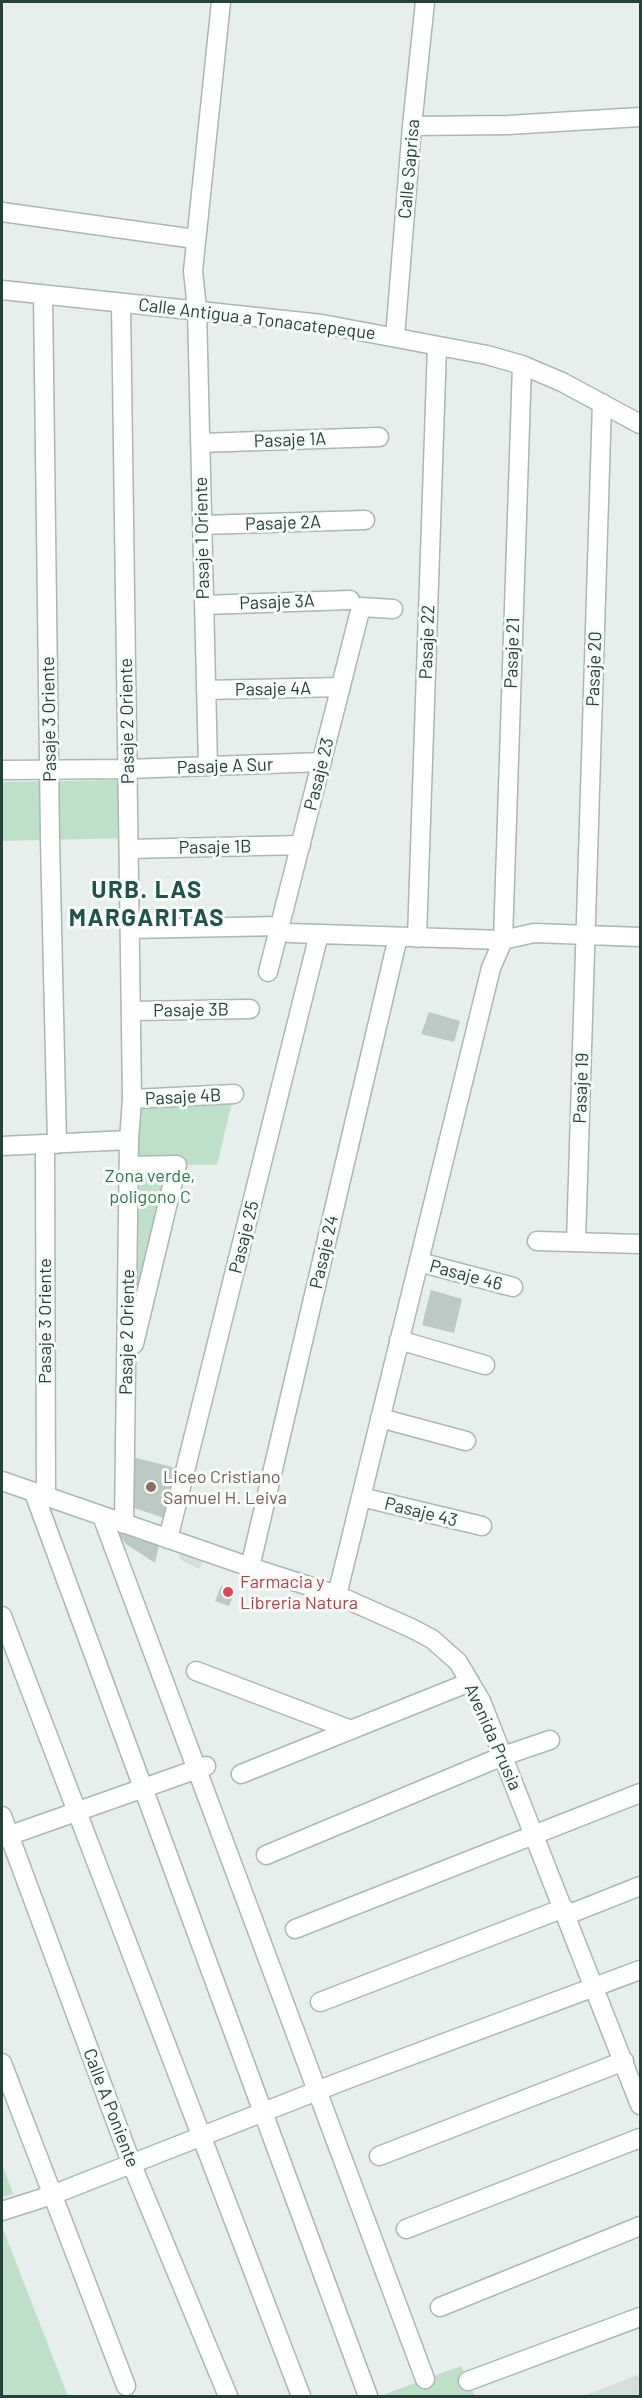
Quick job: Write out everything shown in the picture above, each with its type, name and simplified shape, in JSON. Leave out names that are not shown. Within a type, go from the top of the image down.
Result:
[{"type":"street","name":"Pasaje 1 Oriente","points":[[208,766],[197,309],[193,271],[220,2]]},
{"type":"street","name":"Calle Saprisa","points":[[395,337],[412,126],[425,2]]},
{"type":"street","points":[[412,126],[508,125],[640,117]]},
{"type":"street","points":[[2,212],[195,239]]},
{"type":"street","name":"Calle Antigua a Tonacatepeque","points":[[2,290],[322,324],[487,356],[522,366],[562,382],[640,424]]},
{"type":"street","name":"Pasaje 3 Oriente","points":[[40,1495],[51,1145],[43,294]]},
{"type":"street","name":"Pasaje 2 Oriente","points":[[121,303],[132,1099],[122,1140],[129,1166],[123,1524]]},
{"type":"street","name":"Pasaje 22","points":[[417,938],[437,346]]},
{"type":"street","name":"Pasaje 21","points":[[503,940],[522,366]]},
{"type":"street","name":"Pasaje 20","points":[[587,935],[602,403]]},
{"type":"street","name":"Pasaje 1A","points":[[200,443],[379,437]]},
{"type":"street","name":"Pasaje 2A","points":[[202,525],[365,520]]},
{"type":"street","name":"Pasaje 3A","points":[[204,604],[350,600]]},
{"type":"street","name":"Pasaje 23","points":[[268,972],[284,930],[301,845],[361,607],[393,609]]},
{"type":"street","name":"Pasaje 4A","points":[[206,690],[341,687]]},
{"type":"street","name":"Pasaje A Sur","points":[[2,770],[128,769],[322,762]]},
{"type":"street","name":"Pasaje 1B","points":[[129,849],[301,845]]},
{"type":"street","points":[[130,928],[284,930],[320,934],[503,940],[534,933],[640,937]]},
{"type":"street","name":"Pasaje 25","points":[[168,1539],[320,934]]},
{"type":"street","name":"Pasaje 19","points":[[576,1242],[587,935]]},
{"type":"street","name":"Pasaje 24","points":[[250,1567],[398,937]]},
{"type":"street","points":[[337,1595],[491,968],[503,940]]},
{"type":"street","name":"Pasaje 3B","points":[[131,1011],[250,1009]]},
{"type":"street","name":"Pasaje 4B","points":[[132,1099],[234,1094]]},
{"type":"street","points":[[2,1146],[122,1140]]},
{"type":"street","points":[[126,1377],[177,1165],[129,1166]]},
{"type":"street","points":[[537,1241],[640,1244]]},
{"type":"street","name":"Pasaje 46","points":[[418,1262],[513,1287]]},
{"type":"street","points":[[399,1340],[485,1365]]},
{"type":"street","points":[[380,1418],[466,1441]]},
{"type":"street","name":"Avenida Prusia","points":[[2,1481],[337,1595],[432,1639],[458,1662],[481,1701],[640,2105]]},
{"type":"street","points":[[40,1495],[143,1788],[368,2397]]},
{"type":"street","name":"Pasaje 43","points":[[361,1497],[482,1526]]},
{"type":"street","points":[[102,1516],[202,1767],[318,2091],[425,2379]]},
{"type":"street","points":[[2,1616],[301,2397]]},
{"type":"street","points":[[196,1671],[351,1730]]},
{"type":"street","points":[[241,1774],[470,1682]]},
{"type":"street","points":[[266,1855],[503,1756],[550,1740]]},
{"type":"street","points":[[5,1837],[202,1767]]},
{"type":"street","points":[[295,1929],[640,1793]]},
{"type":"street","name":"Calle A Poniente","points":[[2,1816],[5,1837],[132,2165],[228,2397]]},
{"type":"street","points":[[320,2002],[565,1911],[640,1886]]},
{"type":"street","points":[[2,2211],[132,2165],[345,2080],[640,1970]]},
{"type":"street","points":[[378,2156],[624,2061]]},
{"type":"street","points":[[2,2063],[126,2386]]},
{"type":"street","points":[[406,2229],[640,2139]]},
{"type":"street","points":[[440,2307],[640,2226]]},
{"type":"street","points":[[468,2381],[640,2317]]},
{"type":"shaded area","points":[[181,1547],[203,1556],[200,1569],[179,1559]]},
{"type":"shaded area","points":[[640,2374],[640,2396],[584,2396]]},
{"type":"green space","points":[[128,780],[129,838],[2,841],[2,782]]},
{"type":"green space","name":"Zona verde, poligono C","points":[[234,1094],[217,1165],[177,1165],[126,1377],[132,1099]]},
{"type":"green space","points":[[2,2163],[13,2194],[2,2197]]},
{"type":"green space","points":[[2,2226],[6,2237],[68,2396],[2,2396]]},
{"type":"green space","points":[[461,2366],[475,2396],[380,2396]]},
{"type":"building","points":[[429,1012],[460,1021],[454,1042],[421,1034]]},
{"type":"building","points":[[431,1290],[462,1299],[454,1333],[422,1325]]},
{"type":"building","name":"Liceo Cristiano Samuel H. Leiva","points":[[129,1456],[176,1468],[164,1518],[131,1507]]},
{"type":"building","points":[[108,1521],[161,1537],[155,1563],[126,1544]]},
{"type":"building","points":[[221,1586],[235,1591],[229,1606],[215,1601]]},
{"type":"place","name":"Liceo Cristiano Samuel H. Leiva","points":[[151,1487]]},
{"type":"place","name":"Farmacia y Libreria Natura","points":[[228,1592]]},
{"type":"district","name":"URB. LAS MARGARITAS","points":[[147,904]]}]
